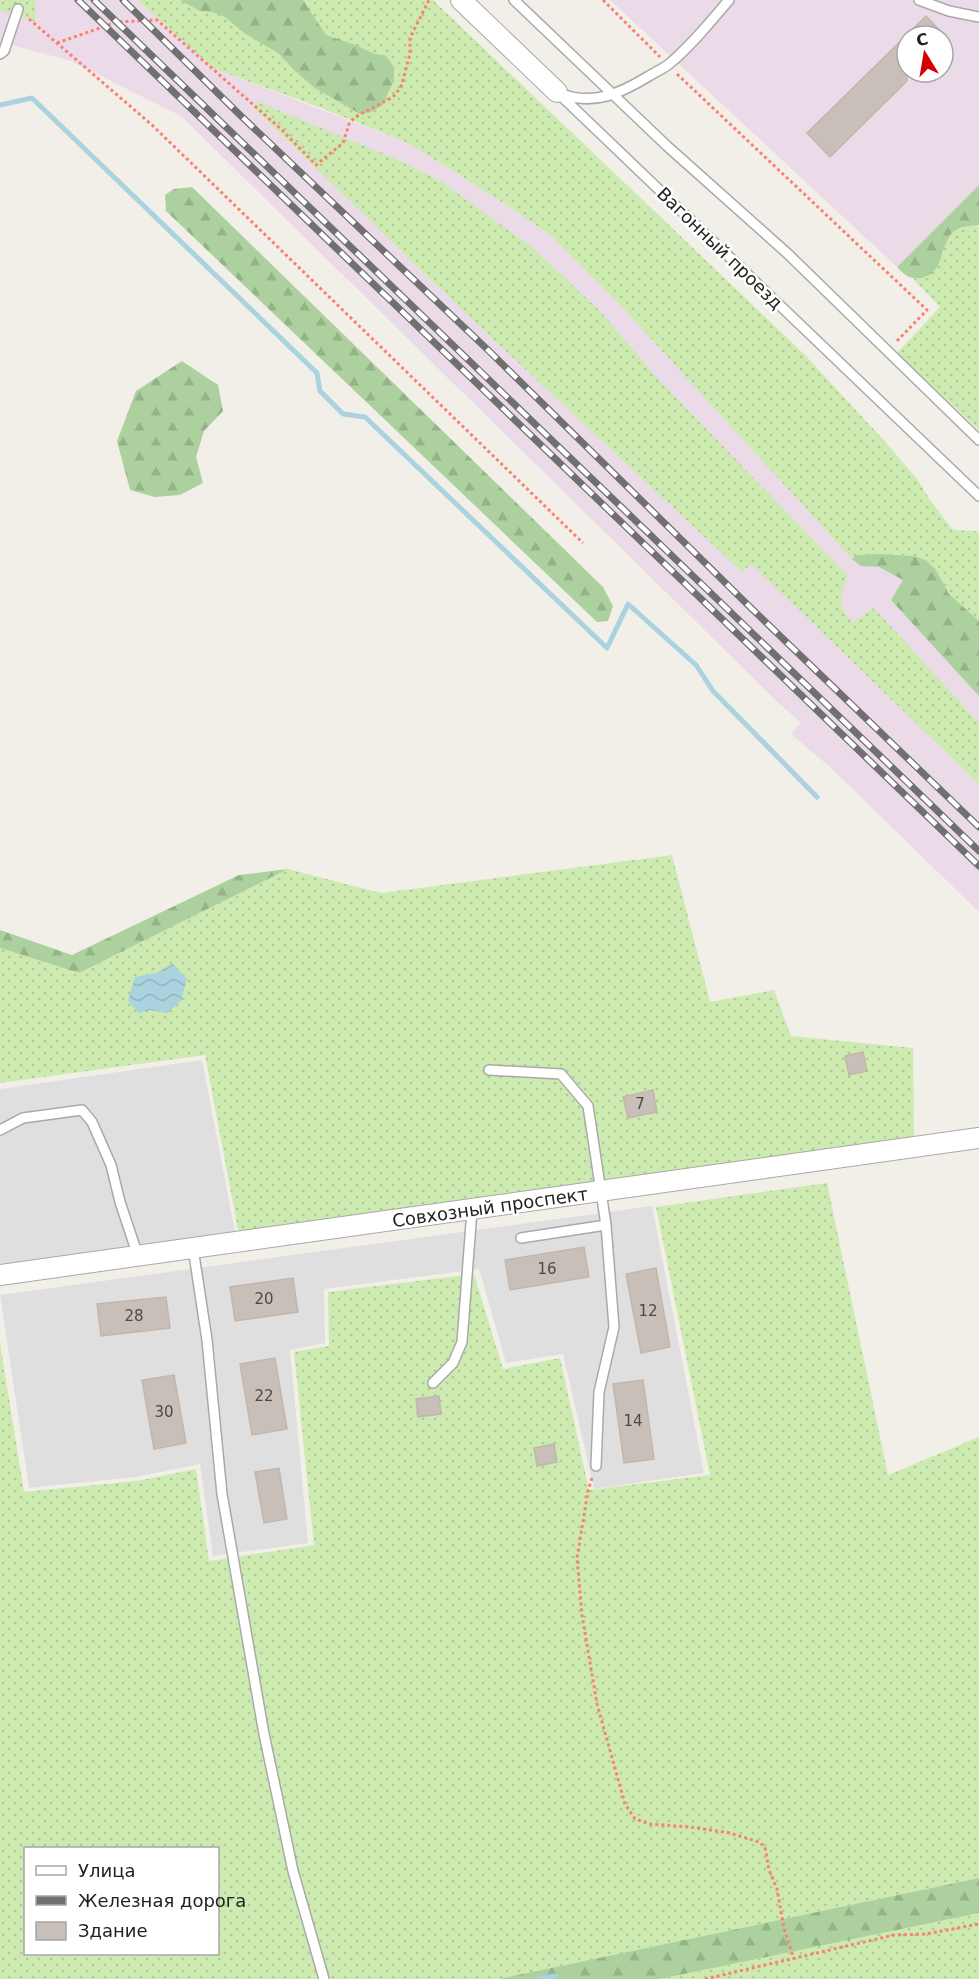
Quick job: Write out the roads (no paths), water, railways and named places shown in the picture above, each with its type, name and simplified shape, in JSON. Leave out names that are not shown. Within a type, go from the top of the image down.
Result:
[{"type":"street","name":"Вагонный проезд","points":[[461,0],[556,92]]},
{"type":"street","name":"Совхозный проспект","points":[[0,1275],[979,1138]]},
{"type":"lane","name":"Вагонный проезд","points":[[513,0],[666,146],[788,254],[979,440]]},
{"type":"lane","points":[[556,92],[575,99],[593,99],[613,95],[631,87],[668,65],[729,0]]},
{"type":"lane","points":[[919,0],[949,11],[979,17]]},
{"type":"lane","points":[[0,54],[4,51],[18,9]]},
{"type":"lane","name":"Вагонный проезд","points":[[556,92],[979,496]]},
{"type":"lane","points":[[489,1070],[561,1074],[588,1106],[606,1225],[614,1327],[599,1392],[596,1466]]},
{"type":"lane","points":[[0,1130],[23,1118],[82,1110],[92,1122],[111,1165],[120,1203],[138,1256]]},
{"type":"lane","points":[[433,1383],[453,1363],[462,1342],[472,1210]]},
{"type":"lane","points":[[521,1238],[606,1225]]},
{"type":"lane","points":[[193,1248],[207,1340],[222,1494],[264,1734],[293,1871],[324,1979]]},
{"type":"water","points":[[173,964],[187,979],[181,1001],[167,1013],[149,1010],[139,1013],[128,1001],[135,977],[156,973]]},
{"type":"waterway","points":[[0,105],[32,98],[317,373],[320,391],[343,414],[365,417],[607,648],[628,604],[696,665],[713,691],[817,797]]},
{"type":"waterway","points":[[539,1979],[555,1976]]},
{"type":"railway","points":[[78,0],[979,866]]},
{"type":"railway","points":[[94,0],[979,851]]},
{"type":"railway","points":[[123,0],[240,115],[488,350],[979,827]]}]
